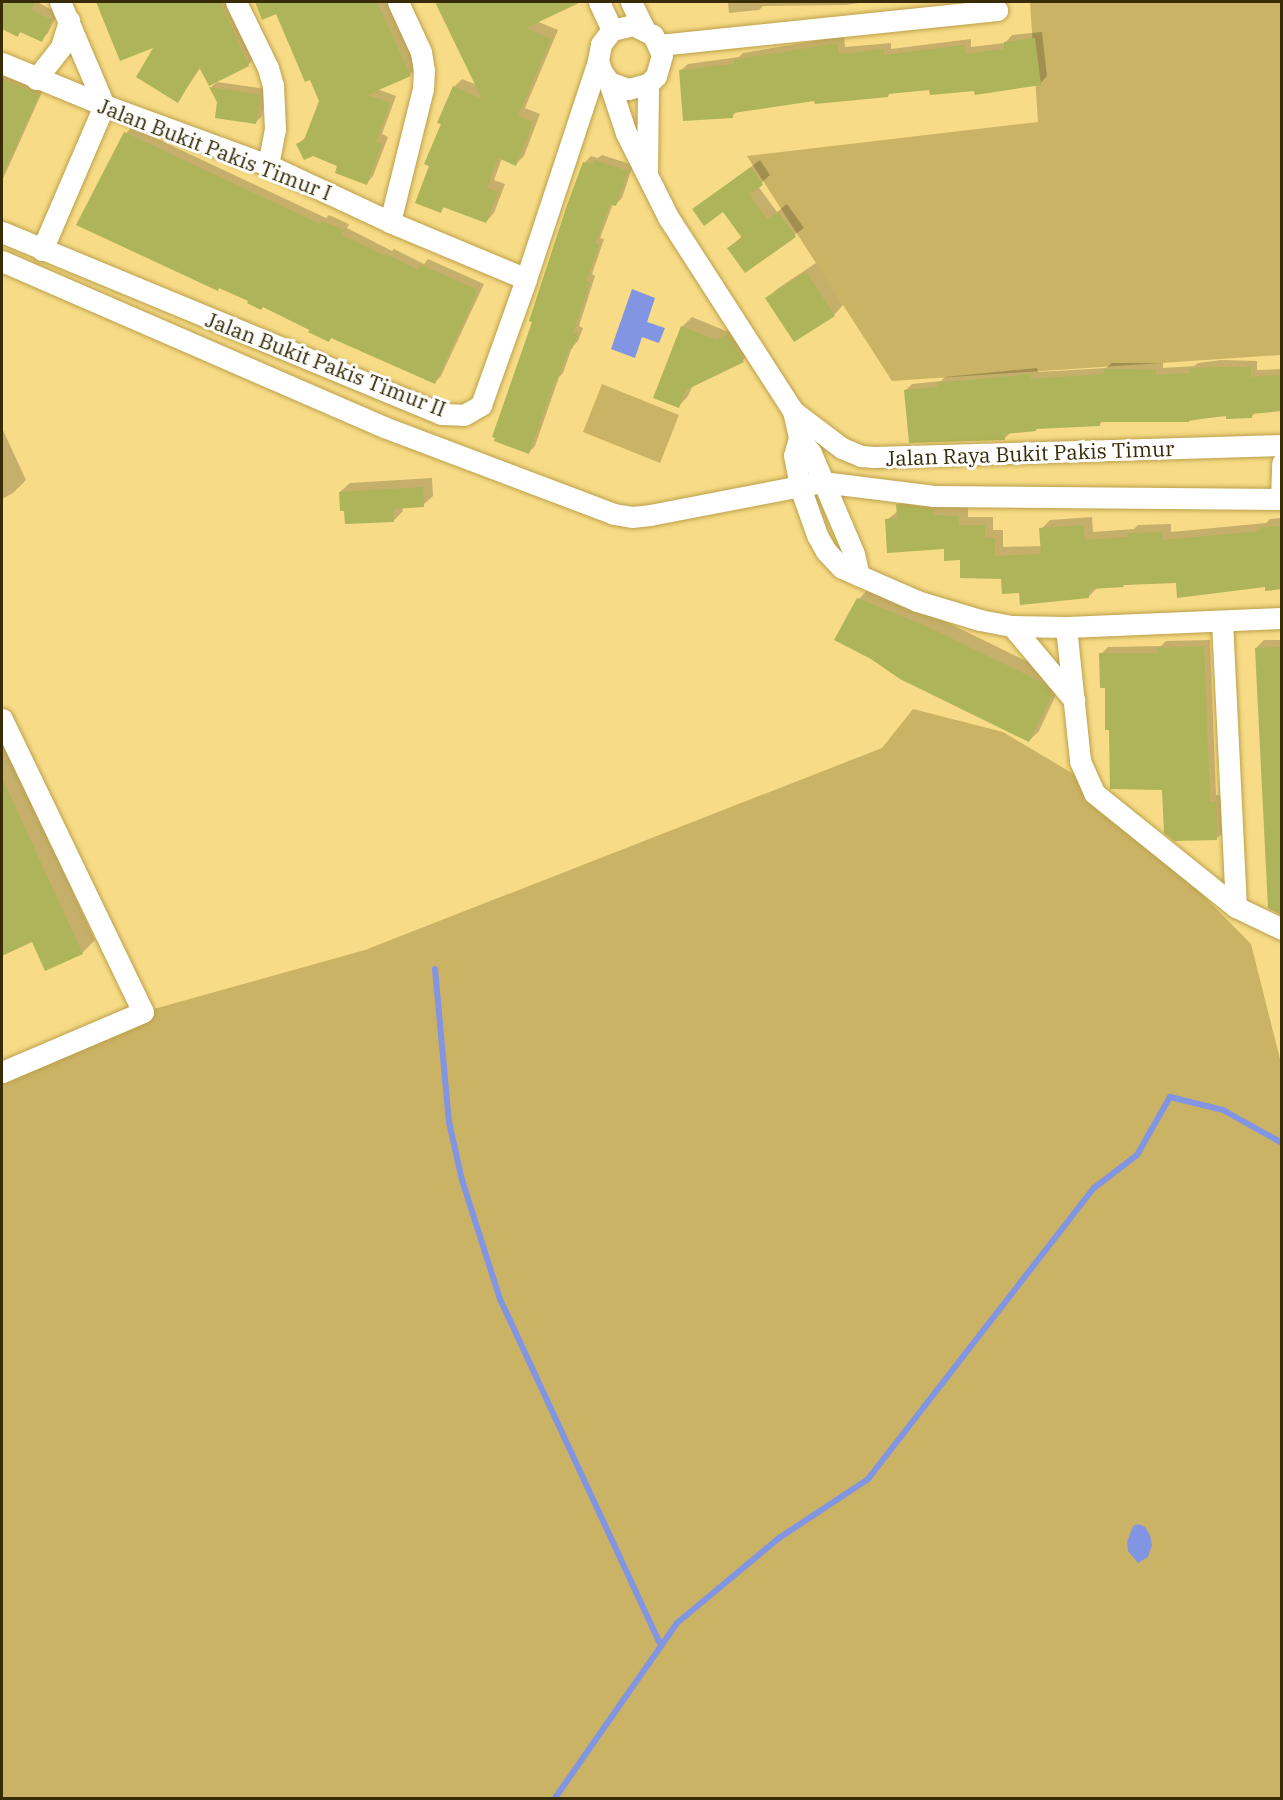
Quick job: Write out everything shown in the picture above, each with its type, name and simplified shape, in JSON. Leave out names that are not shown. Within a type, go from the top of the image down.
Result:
[{"type":"street","points":[[236,2],[268,68],[273,86],[275,129],[268,165]]},
{"type":"street","points":[[390,222],[423,89],[424,71],[421,51],[398,2]]},
{"type":"street","points":[[599,2],[612,30]]},
{"type":"street","points":[[631,2],[644,29]]},
{"type":"street","points":[[659,45],[997,10]]},
{"type":"street","points":[[36,78],[61,47],[65,11]]},
{"type":"street","points":[[42,250],[104,105],[65,11]]},
{"type":"street","points":[[633,25],[653,35],[659,45],[660,66],[648,84],[628,89],[609,82],[602,72],[598,61],[601,44],[612,30],[633,25]]},
{"type":"street","name":"Jalan Bukit Pakis Timur II","points":[[2,232],[441,414],[464,415],[481,405],[526,279],[598,61]]},
{"type":"street","name":"Jalan Bukit Pakis Timur I","points":[[2,63],[104,105],[268,165],[390,222],[526,279]]},
{"type":"street","name":"Jalan Raya Bukit Pakis Timur","points":[[609,82],[626,133],[668,218],[793,411],[833,443],[861,456],[874,458],[1281,445]]},
{"type":"street","name":"Jalan Raya Bukit Pakis Timur","points":[[647,179],[648,84]]},
{"type":"street","points":[[2,261],[384,427],[614,514],[632,517],[822,482],[934,496],[1281,499],[1281,463]]},
{"type":"street","name":"Jalan Raya Bukit Pakis Timur","points":[[793,411],[799,438],[811,453],[854,554],[859,574]]},
{"type":"street","name":"Jalan Raya Bukit Pakis Timur","points":[[799,438],[794,455],[800,487],[817,535],[826,550],[842,568],[917,601],[980,620],[1012,626],[1066,627],[1281,618]]},
{"type":"street","points":[[1222,621],[1236,907]]},
{"type":"street","points":[[1012,626],[1074,700]]},
{"type":"street","points":[[1066,627],[1080,761],[1094,793],[1236,907],[1281,929]]},
{"type":"street","points":[[2,719],[143,1012],[2,1072]]},
{"type":"shaded area","points":[[1030,2],[1281,2],[1281,355],[892,381],[747,156],[1038,122]]},
{"type":"shaded area","points":[[602,384],[679,415],[660,463],[583,432]]},
{"type":"shaded area","points":[[913,709],[1003,732],[1097,788],[1251,944],[1282,1067],[1281,1798],[2,1798],[2,1072],[143,1012],[365,950],[882,748]]},
{"type":"water","points":[[632,289],[655,298],[647,322],[665,328],[659,343],[642,337],[635,358],[611,349]]},
{"type":"water","points":[[1138,1524],[1145,1527],[1152,1545],[1148,1557],[1138,1563],[1128,1551],[1127,1542],[1133,1526]]},
{"type":"building","points":[[2,2],[35,2],[31,10],[52,20],[42,42],[20,32],[18,37],[2,29]]},
{"type":"building","points":[[96,2],[220,2],[249,66],[209,86],[199,67],[178,103],[136,77],[153,48],[120,61]]},
{"type":"building","points":[[255,2],[377,2],[411,76],[367,95],[390,103],[376,142],[382,144],[367,185],[335,173],[337,166],[313,156],[304,160],[296,144],[304,140],[319,101],[310,80],[305,82],[276,14],[262,20]]},
{"type":"building","points":[[435,2],[581,2],[526,28],[551,39],[518,116],[533,122],[516,166],[498,158],[487,188],[498,192],[486,223],[443,207],[441,213],[415,203],[429,166],[424,164],[441,124],[437,123],[453,86],[482,99]]},
{"type":"building","points":[[1035,38],[1041,85],[975,95],[974,91],[930,95],[929,90],[888,94],[888,97],[815,104],[814,101],[733,113],[733,118],[683,121],[679,70],[734,64],[734,60],[837,43],[839,54],[884,49],[884,55],[964,45],[965,54],[1004,49],[1004,42]]},
{"type":"building","points":[[2,79],[39,95],[2,177]]},
{"type":"building","points":[[209,87],[260,95],[256,124],[215,118],[217,102]]},
{"type":"building","points":[[124,132],[320,224],[322,221],[344,230],[342,235],[385,256],[386,254],[418,270],[421,265],[478,290],[435,384],[331,338],[329,342],[263,307],[261,310],[247,303],[248,301],[219,288],[218,291],[76,225]]},
{"type":"building","points":[[594,160],[628,171],[616,206],[610,204],[595,244],[599,245],[586,281],[590,282],[573,333],[578,334],[572,349],[569,348],[557,381],[555,380],[529,454],[494,441],[495,438],[492,437],[532,322],[529,321],[567,205],[583,162],[593,165]]},
{"type":"building","points":[[751,167],[763,185],[749,194],[767,219],[778,212],[796,237],[745,273],[727,248],[742,238],[723,212],[704,226],[692,209]]},
{"type":"building","points":[[806,272],[835,316],[794,342],[765,298]]},
{"type":"building","points":[[681,326],[716,340],[728,334],[744,362],[686,390],[679,408],[653,398]]},
{"type":"building","points":[[1251,367],[1251,377],[1280,375],[1281,411],[1252,414],[1252,418],[1226,419],[1226,416],[1189,420],[1189,422],[1100,422],[1100,426],[1036,429],[1036,431],[1004,434],[1005,440],[909,443],[904,390],[937,387],[937,383],[1031,374],[1031,379],[1104,374],[1104,369],[1129,369],[1156,370],[1156,375],[1190,373],[1189,369]]},
{"type":"building","points":[[423,487],[424,507],[393,509],[394,522],[345,524],[344,511],[340,511],[339,492]]},
{"type":"building","points":[[896,504],[933,509],[933,515],[959,516],[959,525],[985,525],[985,538],[995,538],[995,556],[1041,554],[1039,528],[1083,525],[1085,540],[1128,537],[1128,533],[1162,532],[1163,540],[1260,531],[1260,527],[1281,526],[1281,589],[1265,591],[1265,587],[1177,598],[1176,583],[1123,585],[1124,587],[1089,589],[1089,598],[1020,605],[1019,593],[1002,594],[1001,579],[960,578],[960,560],[944,561],[944,549],[887,553],[885,519],[897,518]]},
{"type":"building","points":[[857,598],[926,626],[1043,683],[1052,694],[1029,742],[900,679],[871,659],[834,640]]},
{"type":"building","points":[[1204,646],[1210,802],[1216,802],[1217,840],[1174,841],[1164,833],[1162,790],[1110,789],[1109,730],[1105,730],[1105,688],[1100,688],[1099,653],[1157,653],[1157,648]]},
{"type":"building","points":[[1281,647],[1281,915],[1268,908],[1255,648]]},
{"type":"building","points":[[2,778],[83,954],[45,971],[32,942],[2,956]]},
{"type":"waterway","points":[[435,969],[449,1122],[462,1180],[500,1299],[661,1646]]},
{"type":"waterway","points":[[555,1798],[677,1623],[779,1538],[868,1479],[1094,1188],[1137,1155],[1170,1097],[1223,1110],[1282,1143]]}]
